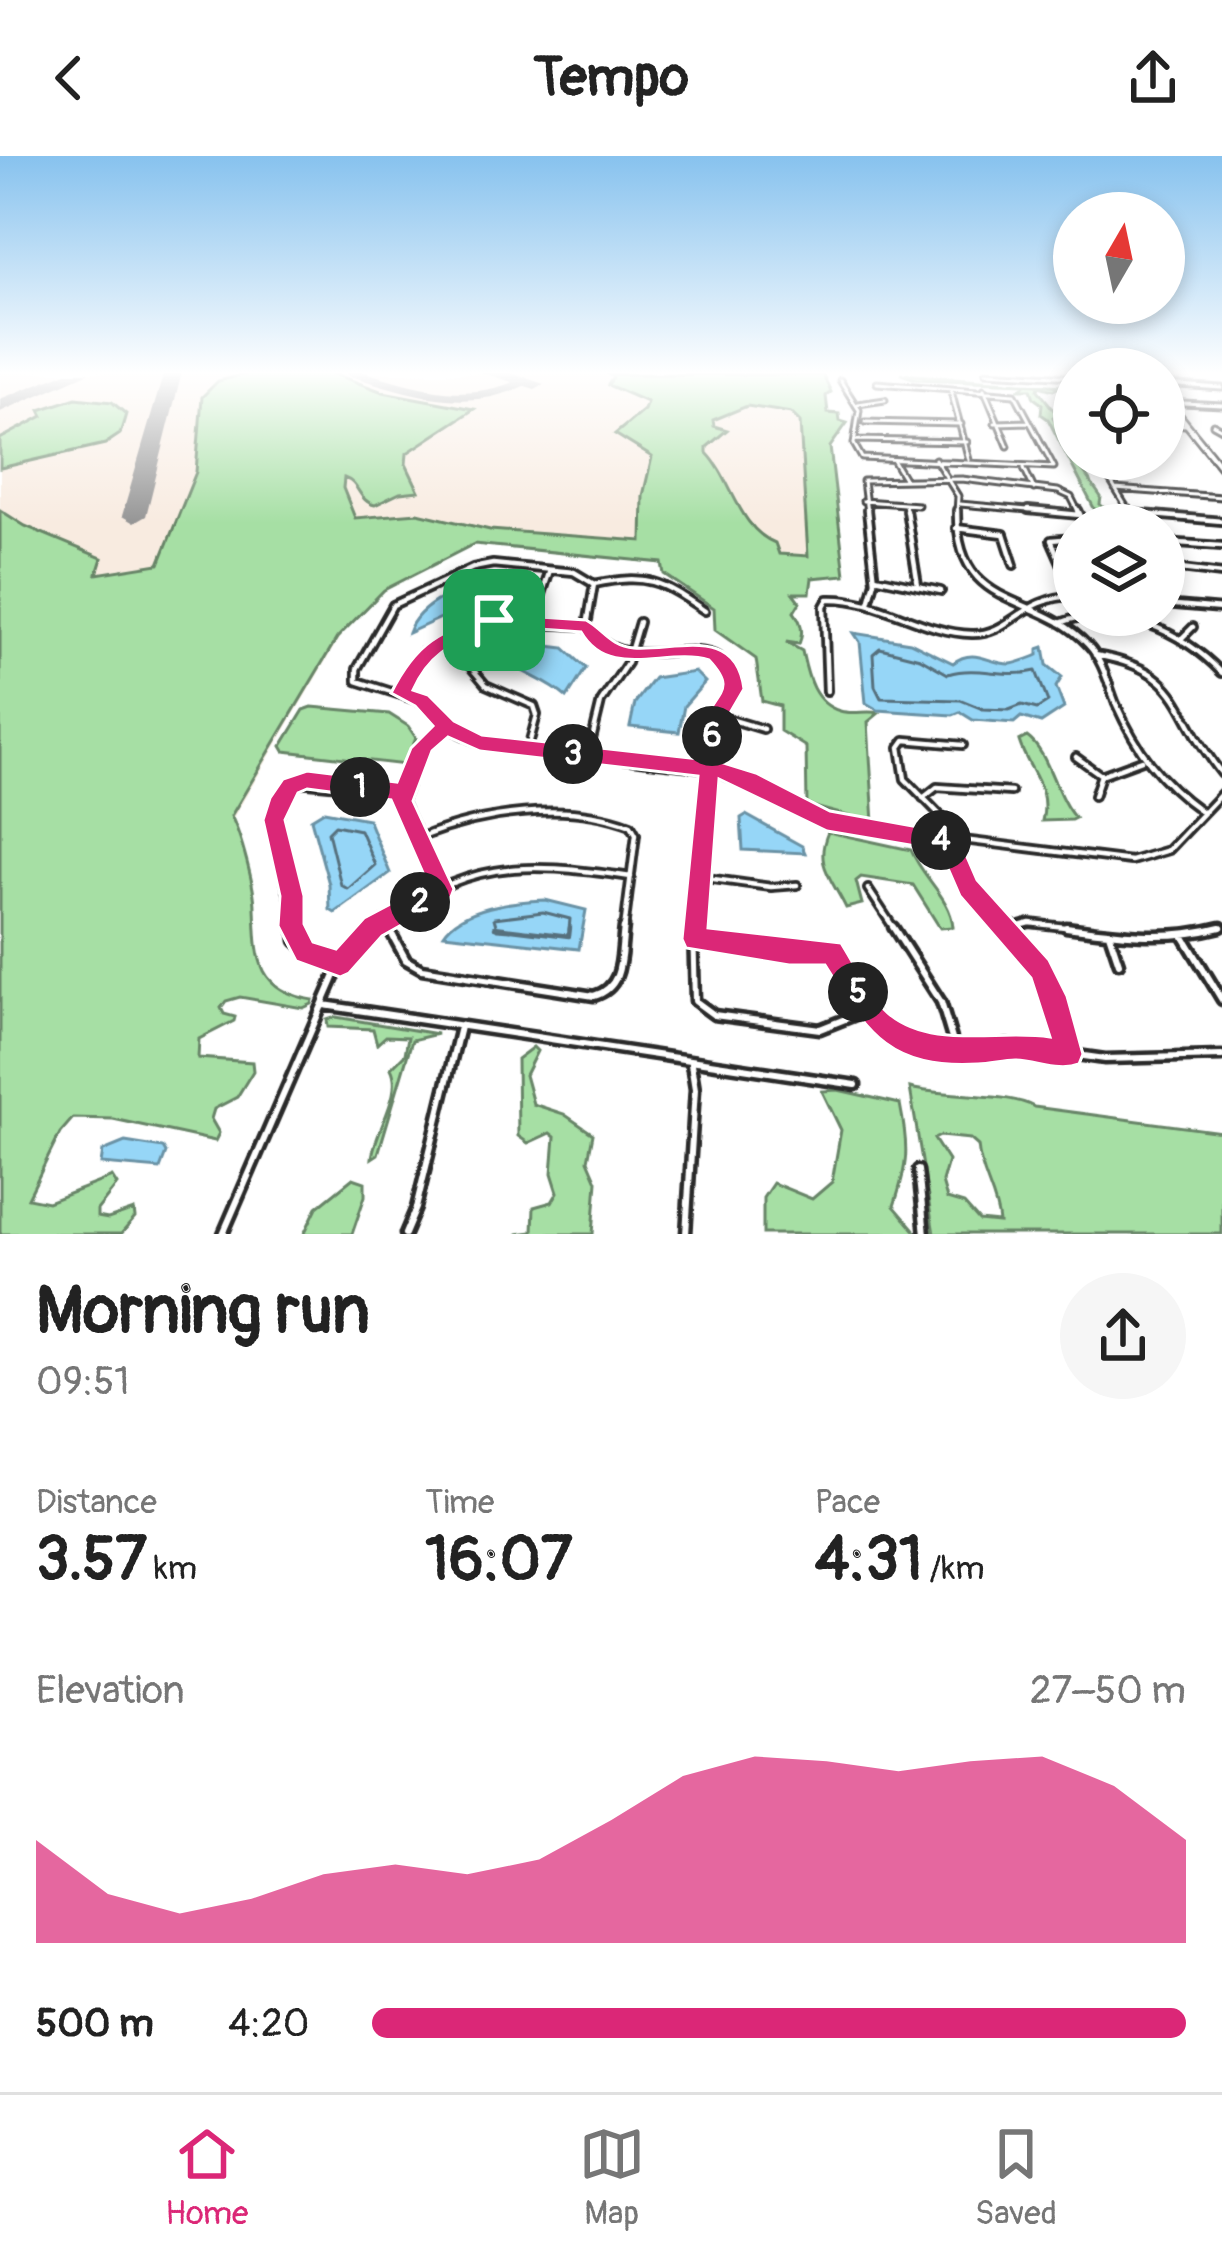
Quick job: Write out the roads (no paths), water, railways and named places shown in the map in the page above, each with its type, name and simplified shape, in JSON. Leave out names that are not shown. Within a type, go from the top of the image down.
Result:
[{"type":"main road","points":[[1185,423],[1222,468]]},
{"type":"street","points":[[862,422],[855,440],[860,458],[1053,468],[1030,422]]},
{"type":"street","points":[[877,422],[961,424],[968,460]]},
{"type":"street","points":[[1008,446],[995,423],[1019,422]]},
{"type":"street","points":[[1213,424],[1222,429]]},
{"type":"street","points":[[855,440],[967,442]]},
{"type":"street","points":[[935,459],[958,503],[956,528],[970,572],[1053,620]]},
{"type":"street","points":[[893,460],[905,480]]},
{"type":"street","points":[[1024,468],[1034,489]]},
{"type":"street","points":[[869,603],[875,577],[863,481],[948,479],[1066,494],[1073,504]]},
{"type":"street","points":[[1110,480],[1124,504]]},
{"type":"street","points":[[1115,489],[1222,497]]},
{"type":"street","points":[[863,501],[918,505]]},
{"type":"street","points":[[958,503],[1053,512]]},
{"type":"street","points":[[905,505],[920,572],[918,585]]},
{"type":"street","points":[[1185,518],[1222,521]]},
{"type":"street","points":[[956,528],[1004,534],[1015,565]]},
{"type":"street","points":[[1185,543],[1222,546]]},
{"type":"street","points":[[595,584],[583,574],[482,565],[397,602],[357,668],[360,685],[422,701],[446,727],[480,743],[709,769],[748,780],[827,820],[949,841],[1103,860],[1143,860],[1175,844],[1222,793]]},
{"type":"street","points":[[1185,569],[1222,574]]},
{"type":"street","points":[[532,623],[550,570]]},
{"type":"street","points":[[875,577],[941,591]]},
{"type":"street","points":[[595,584],[626,578],[656,580],[705,611]]},
{"type":"street","points":[[595,584],[586,626],[596,642],[629,655],[699,650],[726,665],[734,689],[716,715],[693,994],[704,1011],[820,1029],[868,1010]]},
{"type":"street","points":[[827,691],[824,606],[828,599],[869,603],[941,629],[975,634],[1000,629],[1024,605],[1053,596]]},
{"type":"street","points":[[1185,606],[1222,609]]},
{"type":"street","points":[[401,693],[422,653],[494,620],[586,626]]},
{"type":"street","points":[[588,756],[601,702],[629,655],[639,622]]},
{"type":"street","points":[[1182,638],[1193,627]]},
{"type":"street","points":[[1074,636],[1095,655],[1142,760],[1162,783],[1201,811]]},
{"type":"street","points":[[1176,636],[1222,673]]},
{"type":"street","points":[[448,640],[486,685],[535,706],[528,748]]},
{"type":"street","points":[[1095,655],[1138,660],[1161,674],[1222,774]]},
{"type":"street","points":[[716,715],[763,729]]},
{"type":"street","points":[[442,889],[403,805],[403,792],[424,745],[446,727]]},
{"type":"street","points":[[963,745],[915,738],[903,741],[905,778],[944,818],[964,881],[1009,930],[1048,985],[1069,1054]]},
{"type":"street","points":[[1076,757],[1101,776]]},
{"type":"street","points":[[1094,796],[1101,776],[1142,760]]},
{"type":"street","points":[[340,964],[318,959],[296,941],[292,896],[274,813],[298,782],[403,792]]},
{"type":"street","points":[[923,798],[940,787],[1011,792]]},
{"type":"street","points":[[384,921],[406,960],[422,969],[603,994],[619,976],[636,834],[631,825],[517,810],[466,819],[418,838]]},
{"type":"street","points":[[223,1234],[340,964],[361,938],[442,889],[507,866],[631,877]]},
{"type":"street","points":[[699,878],[771,887],[796,885]]},
{"type":"street","points":[[868,889],[941,1002],[955,1049]]},
{"type":"street","points":[[1009,930],[1030,922],[1184,937],[1222,927]]},
{"type":"street","points":[[1109,932],[1119,963]]},
{"type":"street","points":[[1184,937],[1222,1000]]},
{"type":"street","points":[[695,939],[789,952],[832,952],[868,1010],[889,1032],[910,1042],[955,1049],[1007,1045],[1127,1060],[1222,1056]]},
{"type":"street","points":[[324,1005],[691,1064],[856,1085]]},
{"type":"street","points":[[405,1234],[416,1208],[460,1027]]},
{"type":"street","points":[[686,1234],[695,1089],[691,1064]]},
{"type":"street","points":[[918,1171],[925,1234]]},
{"type":"water","points":[[493,582],[515,586],[512,598],[476,602],[408,633],[431,604],[468,587]]},
{"type":"water","points":[[854,633],[910,642],[953,663],[975,656],[1013,664],[1038,655],[1044,647],[1047,665],[1062,677],[1056,687],[1064,708],[1041,723],[1021,717],[1014,723],[973,720],[960,712],[878,710],[866,703],[860,642]]},
{"type":"water","points":[[501,640],[564,648],[586,668],[567,698],[497,654],[489,644]]},
{"type":"water","points":[[695,672],[705,682],[684,706],[679,732],[630,727],[635,703],[654,678]]},
{"type":"water","points":[[324,811],[368,819],[390,873],[335,913],[330,910],[329,884],[311,819]]},
{"type":"water","points":[[746,815],[802,846],[805,853],[743,850],[741,818]]},
{"type":"water","points":[[545,900],[586,910],[579,949],[444,934],[475,912]]},
{"type":"water","points":[[125,1142],[163,1148],[166,1153],[160,1169],[101,1164],[103,1151]]}]
